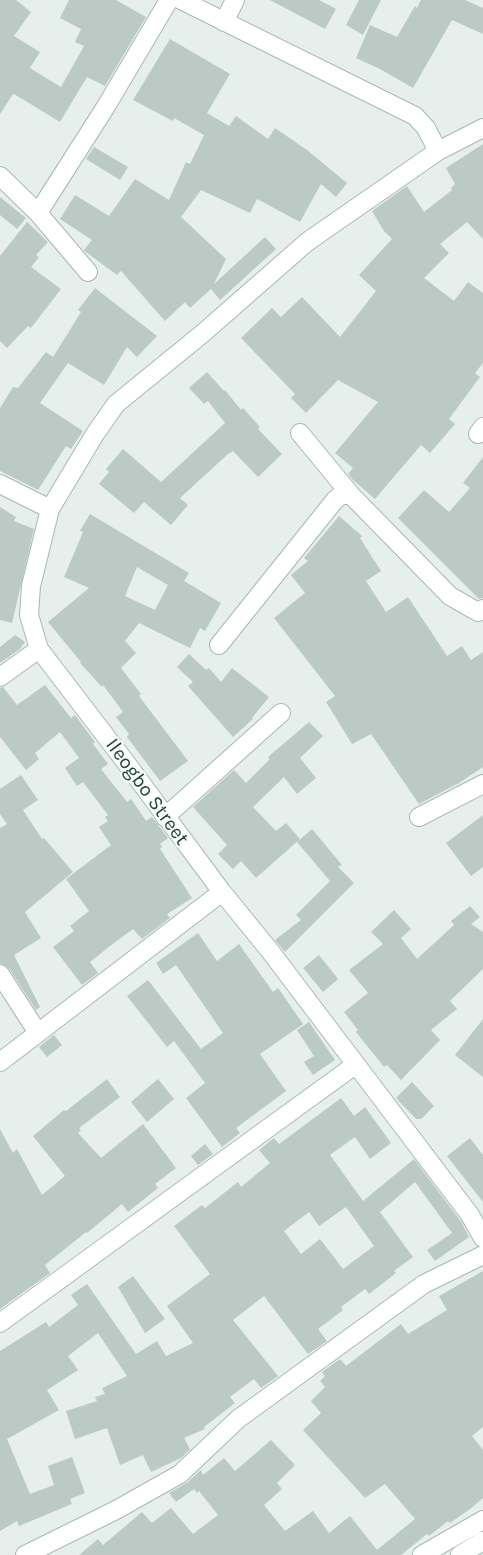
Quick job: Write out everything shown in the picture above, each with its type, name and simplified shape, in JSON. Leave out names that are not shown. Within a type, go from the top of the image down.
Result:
[{"type":"street","points":[[38,213],[170,0]]},
{"type":"street","points":[[181,0],[415,116],[426,128],[438,151]]},
{"type":"street","points":[[224,22],[235,0]]},
{"type":"street","name":"Ileogbo Street","points":[[483,128],[438,151],[307,242],[202,334],[117,404],[95,435],[50,509],[31,585],[29,615],[39,649],[470,1215],[483,1238]]},
{"type":"street","points":[[0,176],[38,213],[88,272]]},
{"type":"street","points":[[300,433],[351,495],[450,596],[478,612],[483,609]]},
{"type":"street","points":[[0,484],[50,509]]},
{"type":"street","points":[[219,645],[335,500],[341,495],[351,495]]},
{"type":"street","points":[[0,677],[39,649]]},
{"type":"street","points":[[165,817],[281,713]]},
{"type":"street","points":[[419,817],[483,784]]},
{"type":"street","points":[[0,1062],[222,892]]},
{"type":"street","points":[[0,974],[38,1033]]},
{"type":"street","points":[[0,1323],[355,1065]]},
{"type":"street","points":[[25,1555],[117,1510],[180,1474],[238,1419],[424,1284],[483,1255]]},
{"type":"street","points":[[422,1555],[483,1520]]},
{"type":"street","points":[[460,1555],[483,1541]]},
{"type":"building","points":[[0,0],[16,0],[31,12],[14,36],[40,52],[30,68],[61,87],[84,46],[75,42],[81,29],[60,18],[69,0],[116,0],[146,17],[105,86],[87,77],[60,122],[14,94],[0,114]]},
{"type":"building","points":[[270,0],[319,0],[336,9],[325,29]]},
{"type":"building","points":[[359,0],[381,0],[363,35],[346,25]]},
{"type":"building","points":[[421,0],[465,0],[483,8],[483,34],[452,20],[413,88],[356,58],[370,25],[397,37]]},
{"type":"building","points":[[170,39],[230,74],[207,113],[229,126],[236,116],[268,139],[275,128],[307,150],[347,183],[336,197],[321,184],[300,222],[257,199],[250,213],[201,190],[181,217],[226,259],[214,284],[265,237],[276,249],[220,300],[211,289],[190,308],[185,302],[165,321],[121,271],[117,275],[84,250],[92,240],[60,219],[75,195],[109,216],[135,179],[169,200],[186,162],[190,164],[204,135],[174,118],[173,121],[133,100]]},
{"type":"building","points":[[483,144],[483,239],[467,222],[440,244],[449,253],[424,278],[454,301],[468,282],[483,293],[483,363],[475,373],[480,377],[449,419],[455,424],[430,453],[421,445],[375,499],[353,480],[348,474],[353,468],[335,453],[378,402],[338,380],[306,413],[291,398],[295,394],[241,338],[272,308],[281,317],[302,297],[340,337],[376,291],[359,275],[392,239],[384,231],[372,211],[407,186],[424,212],[452,190],[455,184],[446,168]]},
{"type":"building","points":[[94,147],[128,167],[120,180],[86,159]]},
{"type":"building","points":[[0,197],[26,218],[17,229],[0,215]]},
{"type":"building","points":[[27,222],[48,242],[36,255],[39,257],[31,267],[61,289],[31,328],[28,326],[7,348],[0,341],[0,256]]},
{"type":"building","points":[[95,288],[157,336],[137,357],[127,347],[104,385],[68,363],[40,403],[83,431],[71,449],[66,446],[38,490],[0,471],[0,408],[13,387],[18,388],[46,352],[53,357],[81,312],[78,310]]},
{"type":"building","points":[[207,372],[241,410],[243,408],[260,427],[258,429],[282,454],[258,477],[233,451],[228,454],[180,498],[188,505],[171,525],[144,502],[134,513],[99,484],[109,472],[106,469],[123,449],[161,482],[225,423],[208,401],[204,404],[189,388]]},
{"type":"building","points":[[483,457],[483,598],[479,599],[398,518],[424,490],[449,512],[470,488],[463,483]]},
{"type":"building","points":[[0,507],[16,517],[14,521],[34,529],[12,623],[0,620]]},
{"type":"building","points":[[90,514],[189,573],[184,581],[221,603],[205,631],[200,628],[190,648],[139,623],[125,641],[136,653],[121,668],[188,761],[160,781],[127,737],[129,734],[116,717],[123,712],[103,685],[102,687],[80,663],[48,622],[89,588],[64,577],[83,532],[80,531]],"holes":[[[137,567],[168,585],[155,610],[125,596]]]},
{"type":"building","points":[[339,516],[362,536],[360,538],[381,571],[366,581],[386,612],[408,597],[447,656],[462,646],[471,660],[483,652],[483,767],[459,783],[419,804],[371,734],[352,744],[326,702],[335,696],[274,618],[305,593],[291,575],[308,561],[304,558]]},
{"type":"building","points":[[15,635],[25,642],[20,649],[0,663],[0,647]]},
{"type":"building","points":[[189,654],[206,670],[209,668],[221,682],[232,668],[269,697],[253,719],[233,737],[188,686],[193,682],[177,667]]},
{"type":"building","points":[[45,685],[71,718],[75,715],[95,742],[93,744],[108,764],[101,769],[127,802],[131,799],[146,821],[152,817],[168,838],[160,844],[162,847],[160,849],[192,898],[167,914],[170,918],[142,939],[133,929],[110,946],[90,962],[98,973],[82,985],[53,947],[74,931],[70,926],[89,911],[66,879],[111,845],[99,827],[108,821],[105,817],[108,815],[83,782],[77,786],[65,768],[79,758],[60,732],[35,753],[39,759],[26,770],[0,737],[0,688],[3,687],[17,705]]},
{"type":"building","points":[[309,722],[323,736],[300,758],[316,778],[297,794],[284,777],[253,807],[276,831],[286,823],[300,839],[256,878],[241,861],[233,869],[218,854],[227,845],[193,807],[234,770],[246,783],[270,759],[268,757]]},
{"type":"building","points":[[21,775],[38,800],[23,810],[42,839],[44,838],[73,872],[25,912],[41,938],[14,955],[40,1007],[36,1010],[9,968],[0,963],[0,828],[7,824],[0,814],[0,789]]},
{"type":"building","points":[[483,815],[483,867],[471,876],[446,843]]},
{"type":"building","points":[[312,829],[342,865],[338,867],[354,883],[285,952],[275,940],[301,920],[296,915],[330,881],[297,842]]},
{"type":"building","points":[[470,906],[480,917],[471,924],[483,932],[483,969],[450,1001],[457,1009],[431,1030],[440,1040],[401,1080],[387,1065],[384,1067],[356,1032],[358,1030],[344,1012],[368,993],[349,970],[383,944],[371,932],[394,910],[411,929],[401,938],[417,959],[454,925],[451,921]]},
{"type":"building","points":[[198,933],[217,961],[239,944],[273,992],[278,988],[303,1024],[260,1054],[286,1091],[236,1128],[240,1133],[222,1147],[186,1098],[205,1083],[174,1041],[167,1047],[127,996],[148,980],[201,1049],[223,1033],[176,965],[163,974],[156,963]]},
{"type":"building","points":[[319,955],[338,979],[323,992],[303,968]]},
{"type":"building","points":[[483,1019],[483,1077],[455,1055]]},
{"type":"building","points":[[309,1022],[335,1060],[313,1075],[304,1062],[314,1056],[297,1030]]},
{"type":"building","points":[[54,1035],[62,1045],[47,1057],[39,1047]]},
{"type":"building","points":[[107,1079],[120,1097],[79,1128],[81,1130],[78,1133],[101,1158],[143,1124],[176,1168],[155,1184],[158,1188],[128,1212],[122,1204],[86,1232],[45,1265],[50,1273],[0,1309],[0,1129],[13,1153],[17,1149],[42,1195],[65,1176],[33,1136]]},
{"type":"building","points":[[158,1079],[174,1099],[147,1122],[131,1102]]},
{"type":"building","points":[[412,1082],[434,1106],[421,1119],[416,1119],[396,1098]]},
{"type":"building","points":[[341,1098],[354,1116],[365,1107],[391,1143],[370,1159],[355,1137],[330,1155],[363,1201],[414,1159],[462,1223],[469,1237],[435,1261],[427,1250],[452,1233],[415,1182],[380,1212],[413,1257],[369,1294],[365,1289],[341,1307],[343,1310],[318,1329],[327,1341],[308,1354],[264,1296],[233,1320],[278,1376],[261,1388],[254,1379],[230,1397],[235,1403],[204,1427],[205,1429],[184,1438],[190,1449],[181,1458],[151,1472],[143,1455],[120,1465],[107,1428],[75,1439],[66,1411],[97,1401],[95,1397],[105,1394],[102,1388],[127,1376],[98,1333],[68,1356],[78,1370],[47,1390],[59,1410],[7,1439],[30,1494],[54,1485],[48,1466],[72,1457],[85,1493],[70,1499],[72,1504],[19,1526],[17,1521],[0,1531],[0,1351],[46,1322],[49,1327],[78,1305],[71,1295],[87,1284],[136,1354],[157,1341],[166,1356],[193,1343],[167,1306],[210,1274],[174,1226],[202,1205],[205,1208],[238,1182],[241,1187],[270,1163],[259,1150],[274,1138],[279,1144]],"holes":[[[346,1207],[374,1246],[343,1269],[320,1239],[301,1254],[284,1231],[309,1212],[319,1226]]]},
{"type":"building","points":[[470,1138],[483,1155],[483,1202],[447,1156]]},
{"type":"building","points":[[205,1144],[213,1154],[198,1165],[191,1156]]},
{"type":"building","points":[[483,1271],[483,1427],[472,1436],[483,1450],[483,1498],[470,1509],[450,1523],[448,1521],[429,1536],[427,1534],[401,1555],[79,1555],[98,1539],[103,1545],[142,1512],[152,1523],[171,1508],[193,1534],[218,1515],[199,1491],[197,1493],[194,1489],[176,1502],[169,1493],[188,1482],[201,1470],[203,1475],[224,1458],[235,1471],[271,1440],[295,1465],[277,1483],[282,1489],[264,1505],[285,1531],[313,1511],[329,1533],[350,1516],[377,1550],[415,1519],[385,1484],[365,1498],[303,1430],[321,1413],[311,1401],[325,1387],[320,1381],[325,1376],[322,1372],[340,1359],[346,1366],[401,1324],[408,1334],[447,1310],[439,1296]]},
{"type":"building","points":[[133,1276],[165,1319],[145,1333],[118,1287]]}]
